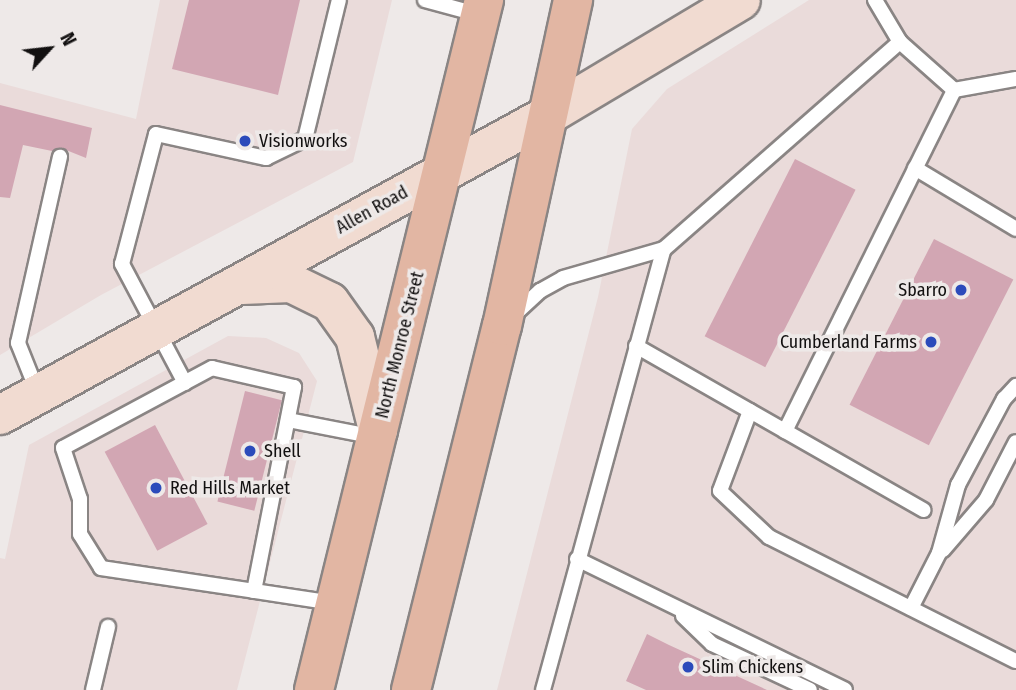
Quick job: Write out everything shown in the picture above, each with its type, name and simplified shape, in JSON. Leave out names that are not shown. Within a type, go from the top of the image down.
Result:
[{"type":"main road","points":[[411,690],[502,326],[573,0]]},
{"type":"main road","name":"North Monroe Street","points":[[314,690],[483,7]]},
{"type":"street","name":"Allen Road","points":[[0,415],[550,114],[741,0]]},
{"type":"street","points":[[233,286],[291,283],[330,302],[355,337],[378,434]]},
{"type":"lane","points":[[185,383],[122,264],[156,134],[266,158],[305,139],[339,0]]},
{"type":"lane","points":[[425,0],[483,7]]},
{"type":"lane","points":[[875,0],[900,42],[954,90]]},
{"type":"lane","points":[[502,326],[540,292],[563,278],[664,249],[900,42]]},
{"type":"lane","points":[[954,90],[1016,79]]},
{"type":"lane","points":[[785,431],[954,90]]},
{"type":"lane","points":[[39,394],[18,343],[60,157]]},
{"type":"lane","points":[[915,168],[1016,229]]},
{"type":"lane","points":[[542,690],[664,249]]},
{"type":"lane","points":[[636,346],[924,510]]},
{"type":"lane","points":[[254,591],[294,387],[212,368],[63,448],[80,499],[80,534],[101,568],[254,591],[335,603]]},
{"type":"lane","points":[[911,608],[939,553],[958,485],[1004,399],[1016,386]]},
{"type":"lane","points":[[750,411],[720,491],[769,537],[1016,661]]},
{"type":"lane","points":[[288,420],[378,434]]},
{"type":"lane","points":[[939,553],[986,499],[1016,442]]},
{"type":"lane","points":[[577,559],[845,690]]},
{"type":"lane","points":[[673,606],[712,644],[810,690]]},
{"type":"lane","points":[[93,690],[108,627]]},
{"type":"shaded area","name":"Visionworks","points":[[160,0],[392,0],[353,162],[101,295],[0,355],[0,83],[136,119]]},
{"type":"shaded area","points":[[809,0],[1016,0],[1016,690],[497,690],[598,297],[632,129],[667,89]]},
{"type":"shaded area","points":[[228,336],[266,338],[299,353],[317,381],[237,690],[0,690],[0,558],[5,559],[29,445]]},
{"type":"building","points":[[189,0],[300,0],[278,95],[172,69]]},
{"type":"building","points":[[0,105],[92,128],[86,158],[61,148],[52,151],[23,145],[10,198],[0,197]]},
{"type":"building","name":"Cumberland Farms","points":[[795,159],[856,190],[765,367],[705,336]]},
{"type":"building","name":"Cumberland Farms","points":[[934,239],[1013,279],[929,445],[850,405]]},
{"type":"building","name":"Shell","points":[[245,391],[282,400],[254,511],[217,502]]},
{"type":"building","name":"Red Hills Market","points":[[155,425],[208,524],[157,551],[105,452]]},
{"type":"building","name":"Slim Chickens","points":[[647,634],[767,690],[646,690],[626,681]]},
{"type":"place","name":"Visionworks","points":[[245,141]]},
{"type":"place","name":"Sbarro","points":[[961,290]]},
{"type":"place","name":"Cumberland Farms","points":[[931,342]]},
{"type":"place","name":"Shell","points":[[250,451]]},
{"type":"place","name":"Red Hills Market","points":[[156,488]]},
{"type":"place","name":"Slim Chickens","points":[[688,667]]}]
